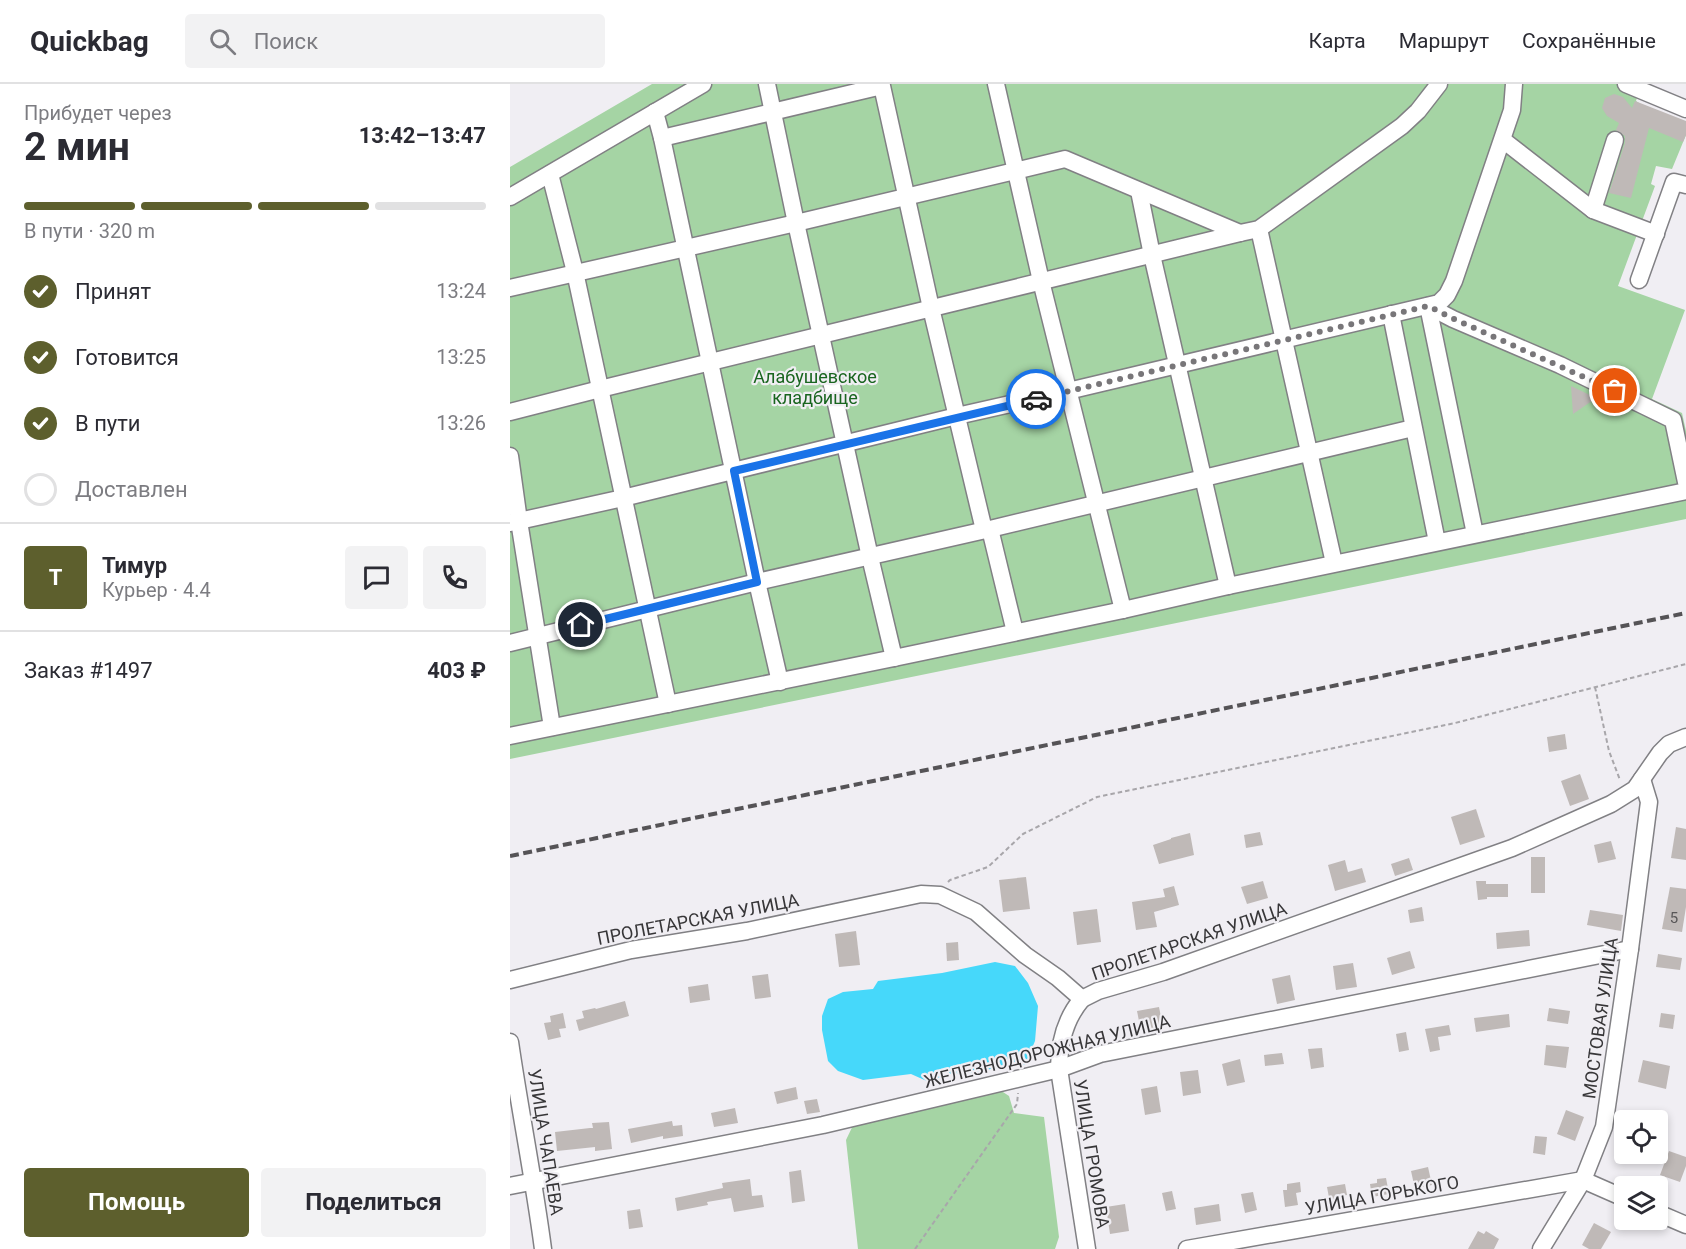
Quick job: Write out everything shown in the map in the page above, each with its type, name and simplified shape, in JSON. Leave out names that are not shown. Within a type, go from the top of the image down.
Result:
[{"type":"street","points":[[510,197],[703,84]]},
{"type":"street","points":[[767,84],[894,658]]},
{"type":"street","points":[[996,84],[1041,281],[1123,610]]},
{"type":"street","points":[[510,412],[1041,281],[1259,230],[1402,126],[1418,111],[1439,84]]},
{"type":"street","points":[[514,522],[1439,303],[1454,281],[1503,140],[1512,110],[1514,84]]},
{"type":"street","points":[[1626,84],[1686,109]]},
{"type":"street","points":[[662,138],[882,86],[957,416],[1015,632]]},
{"type":"street","points":[[655,112],[780,682]]},
{"type":"street","points":[[1503,140],[1593,210],[1656,234]]},
{"type":"street","points":[[1593,210],[1615,140]]},
{"type":"street","points":[[510,288],[1065,159],[1240,233]]},
{"type":"street","points":[[550,174],[575,272],[668,704]]},
{"type":"street","points":[[1639,280],[1674,182],[1686,185]]},
{"type":"street","points":[[1139,191],[1228,586]]},
{"type":"street","points":[[1259,230],[1334,563]]},
{"type":"street","points":[[1428,306],[1593,380],[1673,420],[1686,482]]},
{"type":"street","points":[[1428,306],[1475,534]]},
{"type":"street","points":[[1391,314],[1437,542]]},
{"type":"street","points":[[510,643],[757,582],[987,530],[1413,428]]},
{"type":"street","points":[[510,456],[514,522],[537,636],[552,727]]},
{"type":"street","points":[[510,736],[780,682],[1686,490]]},
{"type":"street","name":"ПРОЛЕТАРСКАЯ УЛИЦА","points":[[510,980],[631,950],[747,931],[921,894],[940,895],[976,912],[1025,955],[1058,978],[1082,999],[1098,991],[1163,972],[1512,848],[1611,804],[1635,789],[1660,753],[1669,744],[1686,737]]},
{"type":"street","name":"МОСТОВАЯ УЛИЦА","points":[[1541,1249],[1583,1180],[1604,1127],[1649,802],[1642,779]]},
{"type":"street","name":"ЖЕЛЕЗНОДОРОЖНАЯ УЛИЦА","points":[[510,1186],[823,1125],[1059,1069],[1100,1054],[1630,949]]},
{"type":"street","name":"УЛИЦА ГРОМОВА","points":[[1082,999],[1073,1010],[1064,1032],[1059,1053],[1059,1069],[1087,1249]]},
{"type":"street","name":"УЛИЦА ЧАПАЕВА","points":[[510,1042],[543,1249]]},
{"type":"street","points":[[1583,1180],[1614,1194]]},
{"type":"street","name":"УЛИЦА ГОРЬКОГО","points":[[1187,1249],[1583,1180]]},
{"type":"street","points":[[1668,1217],[1686,1225]]},
{"type":"path","points":[[940,895],[950,880],[988,867],[1023,834],[1098,797],[1455,723],[1686,664]]},
{"type":"path","points":[[1595,687],[1609,751],[1627,794]]},
{"type":"path","points":[[915,1249],[1017,1104],[1019,1078]]},
{"type":"green space","name":"Алабушевское кладбище","points":[[652,84],[1641,84],[1636,101],[1686,135],[1672,169],[1656,166],[1651,184],[1655,186],[1618,286],[1685,310],[1652,399],[1682,413],[1686,431],[1686,519],[510,759],[510,167]]},
{"type":"green space","points":[[1000,1090],[1009,1096],[1014,1113],[1044,1117],[1059,1237],[1055,1249],[858,1249],[846,1140],[857,1117]]},
{"type":"water","points":[[995,962],[1015,966],[1028,983],[1038,1006],[1035,1041],[1025,1065],[1008,1064],[976,1073],[947,1074],[929,1082],[911,1074],[863,1080],[838,1071],[828,1061],[822,1030],[822,1016],[828,999],[843,992],[873,989],[878,981],[942,973]]},
{"type":"building","points":[[1614,94],[1623,97],[1632,108],[1635,101],[1686,121],[1686,135],[1683,142],[1649,128],[1631,198],[1609,193],[1625,143],[1625,136],[1616,130],[1619,123],[1607,116],[1602,108],[1605,98]]},
{"type":"building","points":[[1571,386],[1596,398],[1573,414]]},
{"type":"building","points":[[1565,734],[1567,749],[1549,752],[1547,737]]},
{"type":"building","points":[[1580,774],[1589,799],[1570,806],[1561,781]]},
{"type":"building","points":[[1476,809],[1485,837],[1460,845],[1451,817]]},
{"type":"building","points":[[1676,827],[1686,829],[1686,860],[1671,858]]},
{"type":"building","points":[[1260,832],[1263,845],[1246,848],[1244,835]]},
{"type":"building","points":[[1190,833],[1194,855],[1159,864],[1153,845]]},
{"type":"building","points":[[1611,841],[1616,859],[1598,863],[1594,845]]},
{"type":"building","points":[[1531,857],[1545,857],[1545,893],[1531,893]]},
{"type":"building","points":[[1409,858],[1413,870],[1395,876],[1391,864]]},
{"type":"building","points":[[1345,860],[1348,872],[1362,868],[1366,882],[1335,891],[1328,865]]},
{"type":"building","points":[[1026,877],[1030,909],[1003,912],[999,880]]},
{"type":"building","points":[[1263,881],[1268,898],[1247,904],[1241,887]]},
{"type":"building","points":[[1476,881],[1486,881],[1486,884],[1508,884],[1508,897],[1487,897],[1487,899],[1478,900]]},
{"type":"building","points":[[1174,886],[1179,905],[1154,912],[1157,927],[1136,930],[1132,902],[1165,897],[1163,889]]},
{"type":"building","points":[[1670,887],[1686,889],[1682,932],[1662,929]]},
{"type":"building","points":[[1422,907],[1424,921],[1410,923],[1408,910]]},
{"type":"building","points":[[1097,909],[1101,942],[1077,945],[1073,912]]},
{"type":"building","points":[[1590,910],[1623,915],[1621,931],[1587,925]]},
{"type":"building","points":[[1529,930],[1530,946],[1497,949],[1496,933]]},
{"type":"building","points":[[856,931],[860,965],[839,967],[835,934]]},
{"type":"building","points":[[958,942],[959,960],[947,961],[946,943]]},
{"type":"building","points":[[1410,951],[1415,968],[1392,975],[1387,958]]},
{"type":"building","points":[[1658,954],[1682,958],[1680,970],[1656,967]]},
{"type":"building","points":[[1353,963],[1357,987],[1336,990],[1333,966]]},
{"type":"building","points":[[768,974],[771,997],[755,999],[752,976]]},
{"type":"building","points":[[1290,975],[1295,1000],[1277,1004],[1272,979]]},
{"type":"building","points":[[708,984],[710,1000],[690,1003],[688,987]]},
{"type":"building","points":[[625,1001],[629,1016],[579,1031],[576,1020],[584,1018],[582,1011]]},
{"type":"building","points":[[1159,1007],[1163,1027],[1141,1031],[1137,1011]]},
{"type":"building","points":[[1549,1008],[1570,1011],[1568,1024],[1547,1021]]},
{"type":"building","points":[[563,1013],[566,1028],[559,1029],[561,1037],[548,1040],[544,1023],[551,1022],[550,1016]]},
{"type":"building","points":[[1661,1013],[1675,1015],[1673,1029],[1659,1027]]},
{"type":"building","points":[[1509,1014],[1510,1027],[1476,1032],[1474,1018]]},
{"type":"building","points":[[1449,1025],[1451,1035],[1438,1037],[1440,1050],[1430,1052],[1425,1029]]},
{"type":"building","points":[[1406,1032],[1409,1050],[1399,1052],[1396,1034]]},
{"type":"building","points":[[1546,1045],[1569,1047],[1566,1068],[1544,1065]]},
{"type":"building","points":[[1322,1048],[1324,1067],[1311,1069],[1308,1049]]},
{"type":"building","points":[[1282,1053],[1284,1064],[1265,1066],[1264,1055]]},
{"type":"building","points":[[1240,1059],[1245,1082],[1227,1086],[1222,1064]]},
{"type":"building","points":[[1643,1060],[1670,1066],[1666,1089],[1638,1082]]},
{"type":"building","points":[[1198,1070],[1201,1093],[1183,1096],[1180,1072]]},
{"type":"building","points":[[1157,1086],[1161,1112],[1145,1115],[1141,1089]]},
{"type":"building","points":[[796,1087],[798,1099],[777,1104],[774,1092]]},
{"type":"building","points":[[817,1099],[820,1112],[807,1114],[804,1101]]},
{"type":"building","points":[[735,1108],[738,1123],[714,1127],[711,1113]]},
{"type":"building","points":[[1566,1110],[1584,1117],[1575,1141],[1557,1134]]},
{"type":"building","points":[[672,1121],[673,1126],[682,1125],[683,1136],[663,1139],[663,1136],[631,1143],[628,1129]]},
{"type":"building","points":[[609,1122],[612,1149],[595,1151],[595,1147],[557,1151],[555,1132],[593,1128],[592,1123]]},
{"type":"building","points":[[1535,1136],[1547,1137],[1545,1155],[1533,1153]]},
{"type":"building","points":[[1669,1151],[1686,1157],[1686,1166],[1680,1182],[1660,1175],[1664,1164],[1668,1164]]},
{"type":"building","points":[[1428,1167],[1432,1185],[1415,1189],[1411,1171]]},
{"type":"building","points":[[801,1170],[805,1201],[792,1203],[789,1172]]},
{"type":"building","points":[[1386,1178],[1389,1194],[1372,1197],[1370,1184],[1377,1183],[1377,1179]]},
{"type":"building","points":[[750,1179],[752,1196],[762,1195],[764,1207],[734,1212],[731,1198],[677,1211],[675,1198],[723,1188],[722,1183]]},
{"type":"building","points":[[1300,1182],[1301,1192],[1296,1193],[1298,1205],[1285,1207],[1283,1190],[1287,1190],[1287,1184]]},
{"type":"building","points":[[1345,1184],[1347,1195],[1342,1196],[1342,1201],[1330,1203],[1327,1187]]},
{"type":"building","points":[[1172,1191],[1176,1209],[1166,1211],[1162,1193]]},
{"type":"building","points":[[1253,1192],[1257,1210],[1245,1213],[1241,1194]]},
{"type":"building","points":[[1125,1204],[1129,1231],[1110,1234],[1106,1207]]},
{"type":"building","points":[[1219,1204],[1221,1221],[1196,1225],[1194,1208]]},
{"type":"building","points":[[640,1209],[643,1227],[629,1229],[627,1211]]},
{"type":"building","points":[[1594,1223],[1611,1232],[1601,1249],[1589,1249],[1582,1245]]},
{"type":"building","points":[[1478,1231],[1484,1234],[1486,1231],[1499,1239],[1494,1249],[1468,1249]]},
{"type":"railway","points":[[510,856],[1686,613]]},
{"type":"way so far","points":[[1036,399],[1428,306],[1615,391]]},
{"type":"route","points":[[581,625],[757,582],[734,471],[1036,399]]}]
